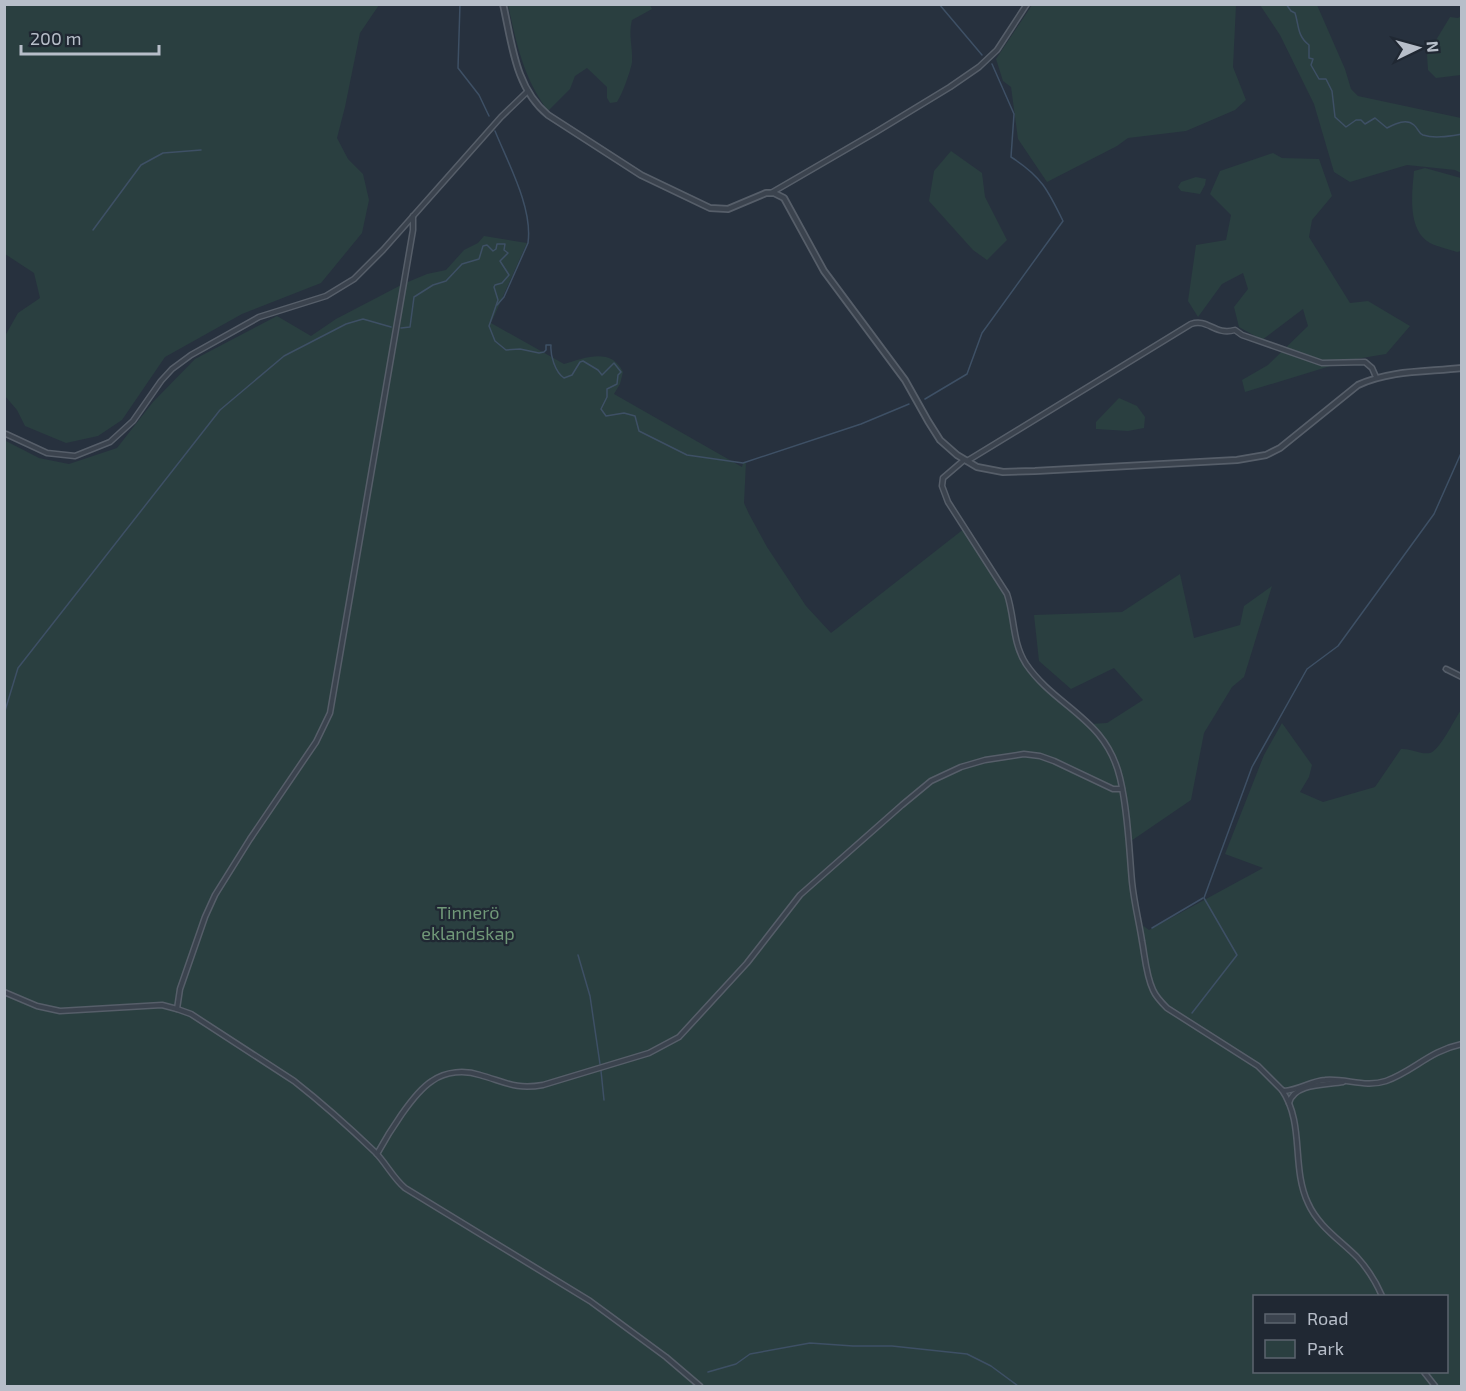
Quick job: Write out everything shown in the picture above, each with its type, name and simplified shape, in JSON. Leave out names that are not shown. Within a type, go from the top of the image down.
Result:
[{"type":"street","points":[[503,4],[513,53],[528,91],[548,115],[600,151],[641,175],[706,207],[728,209],[762,194],[771,193],[950,87],[979,67],[997,50],[1027,4]]},
{"type":"street","points":[[6,434],[46,453],[75,456],[110,442],[133,421],[161,381],[179,363],[229,332],[259,317],[326,297],[344,287],[367,267],[501,117],[528,91]]},
{"type":"street","points":[[771,193],[784,198],[824,271],[905,380],[933,430],[948,448],[965,461],[985,470],[1003,472],[1259,457],[1280,448],[1358,385],[1376,377],[1461,368]]},
{"type":"street","points":[[177,1008],[180,989],[215,895],[316,742],[330,713],[413,230],[413,216]]},
{"type":"street","points":[[1376,377],[1372,368],[1365,362],[1322,363],[1242,335],[1235,330],[1228,333],[1220,332],[1200,322],[1195,322],[965,461],[943,478],[943,490],[948,502],[1007,594],[1018,649],[1032,672],[1101,736],[1117,766],[1122,789],[1132,885],[1149,978],[1155,994],[1167,1008],[1258,1066],[1282,1090],[1289,1103],[1296,1128],[1302,1184],[1308,1202],[1324,1227],[1363,1263],[1381,1295]]},
{"type":"street","points":[[1446,669],[1461,677]]},
{"type":"street","points":[[376,1154],[409,1106],[431,1081],[441,1077],[463,1072],[481,1075],[513,1086],[543,1085],[649,1053],[679,1037],[747,963],[800,895],[931,781],[961,767],[986,760],[1024,754],[1040,756],[1113,789],[1122,789]]},
{"type":"street","points":[[4,992],[37,1006],[60,1011],[162,1005],[191,1014],[294,1081],[376,1154],[405,1188],[590,1301],[666,1357],[699,1386]]},
{"type":"street","points":[[1282,1090],[1291,1090],[1322,1080],[1369,1084],[1386,1080],[1435,1052],[1461,1044]]},
{"type":"street","points":[[1289,1103],[1294,1094],[1307,1088],[1344,1082]]},
{"type":"street","points":[[1425,1373],[1435,1386]]},
{"type":"green space","points":[[4,5],[379,5],[360,33],[337,138],[348,159],[363,174],[369,200],[362,233],[321,283],[242,314],[165,357],[122,420],[98,436],[66,443],[25,426],[17,410],[5,396],[5,336],[18,313],[40,298],[34,273],[5,254]]},
{"type":"green space","points":[[508,5],[650,5],[652,9],[632,20],[630,31],[632,62],[617,102],[610,103],[607,98],[607,87],[587,68],[575,76],[570,89],[548,111],[532,86],[527,73]]},
{"type":"green space","points":[[1032,5],[1236,5],[1233,67],[1246,100],[1235,110],[1186,131],[1128,138],[1047,182],[1018,139],[1011,87],[1003,81],[996,59]]},
{"type":"green space","points":[[1260,5],[1317,5],[1345,69],[1351,89],[1358,96],[1461,118],[1461,173],[1455,170],[1407,165],[1350,182],[1334,172],[1314,104],[1280,35]]},
{"type":"green space","points":[[1461,16],[1461,75],[1436,78],[1428,70],[1427,55],[1450,17]]},
{"type":"green space","points":[[951,151],[982,173],[985,197],[1007,240],[987,260],[973,250],[929,201],[934,171]]},
{"type":"green space","points":[[1273,153],[1282,158],[1319,159],[1332,196],[1312,220],[1309,237],[1350,303],[1368,301],[1410,326],[1386,354],[1350,360],[1245,392],[1242,380],[1268,365],[1308,326],[1303,309],[1262,340],[1239,327],[1234,307],[1248,289],[1243,273],[1222,284],[1198,317],[1188,301],[1196,245],[1226,240],[1231,215],[1210,194],[1220,171]]},
{"type":"green space","points":[[1425,168],[1461,178],[1461,251],[1457,252],[1430,243],[1423,237],[1414,220],[1412,190],[1414,171]]},
{"type":"green space","points":[[1196,177],[1206,179],[1200,194],[1181,191],[1178,187],[1181,182]]},
{"type":"green space","name":"Tinnerö eklandskap","points":[[484,236],[527,243],[491,323],[564,364],[597,356],[612,359],[623,372],[614,394],[742,467],[746,462],[744,503],[749,514],[767,547],[806,606],[831,633],[965,528],[1002,587],[1009,604],[1019,648],[1027,665],[1048,689],[1090,724],[1107,723],[1143,700],[1114,668],[1071,689],[1039,661],[1034,615],[1122,612],[1180,574],[1194,638],[1240,625],[1244,606],[1272,586],[1244,677],[1232,687],[1204,733],[1191,800],[1131,841],[1128,829],[1138,922],[1149,930],[1263,868],[1225,854],[1264,755],[1282,723],[1312,765],[1309,777],[1300,792],[1323,802],[1375,787],[1401,749],[1427,753],[1434,751],[1461,710],[1461,1386],[5,1386],[4,440],[39,458],[69,464],[117,448],[153,402],[195,359],[277,316],[311,336],[336,319],[403,284],[427,274],[446,270],[464,250],[478,243]]},
{"type":"green space","points":[[1119,398],[1137,406],[1145,417],[1144,428],[1128,431],[1096,429],[1096,422]]},
{"type":"waterway","points":[[460,4],[458,68],[479,95],[489,116]]},
{"type":"waterway","points":[[939,4],[982,55]]},
{"type":"waterway","points":[[1286,4],[1295,13],[1300,34],[1309,45],[1309,58],[1313,59],[1311,65],[1319,79],[1326,79],[1332,91],[1335,117],[1346,127],[1356,120],[1361,120],[1365,124],[1375,118],[1387,128],[1400,122],[1411,123],[1421,134],[1428,136],[1442,137],[1462,134]]},
{"type":"waterway","points":[[925,399],[967,374],[982,333],[1063,221],[1043,184],[1011,157],[1014,114],[992,64]]},
{"type":"waterway","points":[[495,131],[518,186],[529,229],[528,243],[504,297],[497,305]]},
{"type":"waterway","points":[[93,230],[141,165],[163,153],[201,150]]},
{"type":"waterway","points":[[401,328],[410,327],[414,297],[433,285],[446,281],[462,264],[479,259],[483,246],[487,245],[493,251],[497,244],[505,244],[504,250],[508,253],[500,261],[509,275],[502,283],[494,287],[498,300],[489,326],[495,341],[506,350],[520,349],[539,353],[546,350],[546,345],[551,345],[554,363],[564,378],[572,375],[583,361],[602,375],[614,363],[621,372],[618,375],[617,384],[607,389],[607,397],[601,409],[606,416],[624,413],[635,416],[639,431],[687,455],[743,463],[861,424],[909,404]]},
{"type":"waterway","points":[[4,714],[18,668],[220,410],[284,356],[346,324],[363,319],[391,327]]},
{"type":"waterway","points":[[1192,1013],[1237,955],[1204,898],[1252,767],[1307,669],[1338,646],[1434,514],[1462,451]]},
{"type":"waterway","points":[[1152,928],[1203,898]]},
{"type":"waterway","points":[[578,955],[590,996],[600,1064]]},
{"type":"waterway","points":[[601,1071],[604,1100]]},
{"type":"waterway","points":[[708,1372],[736,1364],[750,1354],[810,1343],[892,1346],[967,1354],[991,1366],[1018,1386]]}]
